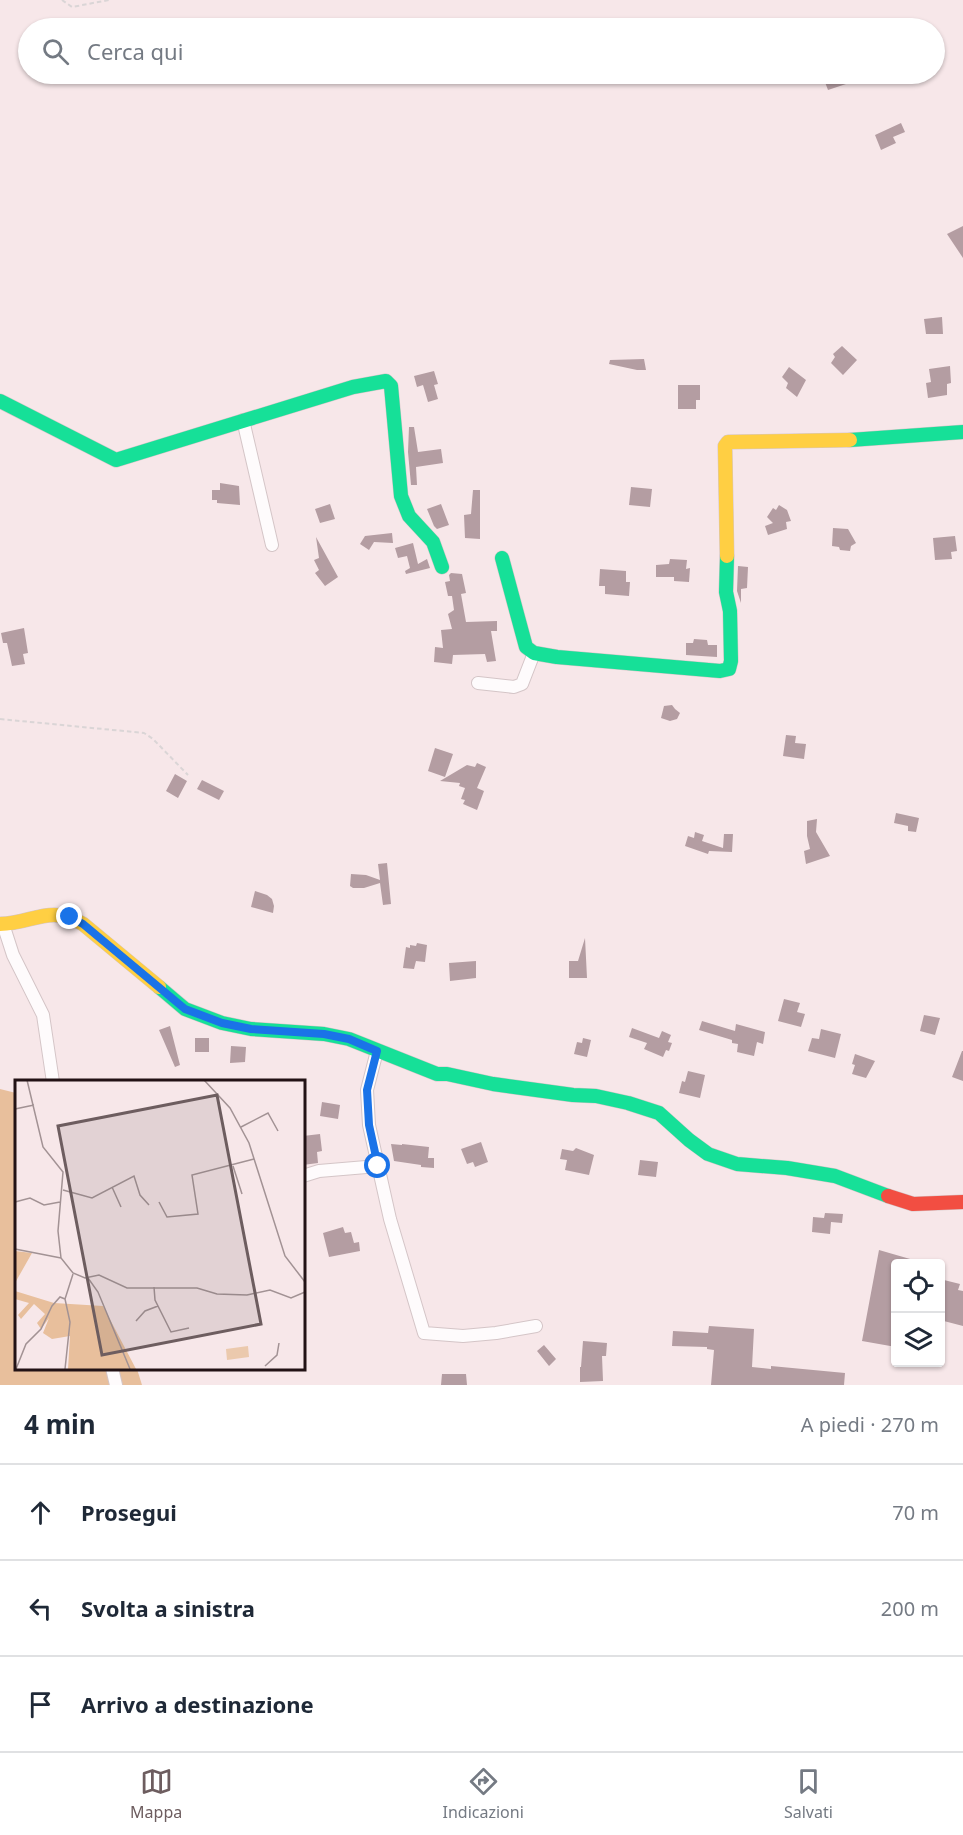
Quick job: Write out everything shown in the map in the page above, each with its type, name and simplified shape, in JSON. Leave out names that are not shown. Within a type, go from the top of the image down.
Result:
[{"type":"street","points":[[0,401],[116,460],[353,387],[386,381],[391,386],[401,496],[409,516],[433,542],[442,567]]},
{"type":"street","points":[[243,420],[273,545]]},
{"type":"street","points":[[502,558],[526,647],[534,653],[720,671],[729,669],[731,661],[730,611],[726,592],[725,446],[728,442],[862,440],[963,432]]},
{"type":"street","points":[[478,683],[514,687],[522,684],[534,653]]},
{"type":"street","points":[[53,1080],[44,1016],[13,955],[1,924],[55,914],[70,917],[83,924],[185,1009],[222,1023],[251,1029],[324,1034],[349,1039],[437,1074],[493,1084],[596,1096],[628,1103],[659,1113],[708,1154],[737,1164],[787,1168],[835,1176],[914,1204],[963,1202]]},
{"type":"street","points":[[377,1051],[367,1090],[369,1125],[390,1219],[424,1333],[463,1336],[536,1326]]},
{"type":"street","points":[[304,1176],[319,1171],[378,1166]]},
{"type":"street","points":[[112,1370],[116,1385]]},
{"type":"path","points":[[62,0],[72,7],[109,0]]},
{"type":"path","points":[[0,719],[144,733],[153,739],[188,775]]},
{"type":"shaded area","points":[[0,1089],[15,1093],[15,1370],[137,1370],[142,1385],[0,1385]]},
{"type":"building","points":[[826,84],[846,84],[828,90]]},
{"type":"building","points":[[901,123],[905,132],[893,137],[896,143],[881,150],[875,135]]},
{"type":"building","points":[[963,226],[963,258],[947,234]]},
{"type":"building","points":[[942,317],[943,334],[926,334],[924,319]]},
{"type":"building","points":[[842,346],[857,360],[843,375],[831,363],[835,357],[833,354]]},
{"type":"building","points":[[644,359],[646,370],[609,364],[610,360]]},
{"type":"building","points":[[950,366],[951,383],[947,384],[947,395],[928,398],[926,383],[931,382],[929,369]]},
{"type":"building","points":[[789,367],[806,380],[797,397],[786,388],[788,383],[782,377]]},
{"type":"building","points":[[434,371],[438,384],[434,385],[438,399],[428,402],[423,385],[417,387],[414,376]]},
{"type":"building","points":[[678,385],[700,385],[700,400],[696,400],[696,409],[678,409]]},
{"type":"building","points":[[409,427],[414,427],[418,452],[441,449],[443,463],[416,467],[417,485],[411,485],[408,452]]},
{"type":"building","points":[[220,483],[239,486],[240,505],[217,503],[217,500],[212,500],[212,490],[220,490]]},
{"type":"building","points":[[631,487],[652,489],[650,507],[629,505]]},
{"type":"building","points":[[473,490],[480,490],[480,539],[465,538],[464,515],[471,514]]},
{"type":"building","points":[[330,504],[335,519],[320,523],[315,509]]},
{"type":"building","points":[[441,504],[449,525],[437,529],[427,509]]},
{"type":"building","points":[[779,505],[787,510],[791,521],[786,522],[787,529],[768,535],[765,526],[773,523],[767,517],[773,508],[776,510]]},
{"type":"building","points":[[833,528],[848,529],[856,543],[851,546],[850,551],[832,546]]},
{"type":"building","points":[[392,533],[393,543],[374,542],[369,550],[360,544],[365,536]]},
{"type":"building","points":[[955,536],[957,551],[951,552],[952,559],[935,560],[933,538]]},
{"type":"building","points":[[316,537],[338,577],[325,586],[315,573],[319,570],[314,560],[319,558]]},
{"type":"building","points":[[413,543],[418,564],[427,559],[430,568],[406,574],[405,571],[410,568],[407,556],[398,558],[395,548]]},
{"type":"building","points":[[670,559],[687,560],[686,569],[690,568],[689,582],[674,581],[674,577],[656,577],[656,565],[669,564]]},
{"type":"building","points":[[738,566],[748,567],[747,588],[741,589],[741,603],[737,591]]},
{"type":"building","points":[[600,569],[626,571],[626,582],[630,582],[629,596],[605,594],[605,586],[599,586]]},
{"type":"building","points":[[451,573],[462,574],[466,593],[461,594],[466,622],[497,621],[497,631],[491,631],[496,661],[487,662],[485,654],[453,655],[452,664],[434,662],[435,647],[443,648],[441,630],[452,629],[448,614],[454,610],[452,596],[448,596],[445,582],[450,581]]},
{"type":"building","points":[[24,628],[28,653],[23,654],[25,664],[12,666],[7,643],[3,643],[1,633]]},
{"type":"building","points":[[694,639],[707,640],[708,645],[717,645],[717,657],[686,655],[686,643],[693,643]]},
{"type":"building","points":[[672,705],[680,713],[677,719],[670,721],[661,718],[664,706]]},
{"type":"building","points":[[786,735],[796,736],[795,743],[806,744],[804,759],[783,756]]},
{"type":"building","points":[[435,748],[453,754],[445,777],[428,771]]},
{"type":"building","points":[[477,763],[486,767],[477,788],[484,791],[477,810],[463,804],[465,800],[461,799],[465,788],[459,786],[460,783],[440,781],[467,765],[475,767]]},
{"type":"building","points":[[175,774],[187,781],[178,798],[166,791]]},
{"type":"building","points":[[202,780],[224,791],[219,800],[197,789]]},
{"type":"building","points":[[896,813],[919,818],[916,832],[908,831],[908,826],[894,823]]},
{"type":"building","points":[[817,819],[816,832],[830,856],[806,864],[804,851],[810,849],[807,821]]},
{"type":"building","points":[[695,832],[704,835],[702,841],[723,848],[724,834],[733,834],[732,852],[709,851],[708,854],[685,846],[688,836],[694,838]]},
{"type":"building","points":[[387,863],[391,904],[383,905],[380,883],[364,888],[350,886],[351,874],[366,875],[380,880],[378,864]]},
{"type":"building","points":[[255,891],[272,899],[273,913],[251,907]]},
{"type":"building","points":[[585,938],[587,978],[569,978],[569,961],[578,961]]},
{"type":"building","points":[[417,943],[427,945],[425,962],[416,961],[414,969],[403,968],[406,947],[416,946]]},
{"type":"building","points":[[476,961],[476,978],[450,981],[449,963]]},
{"type":"building","points":[[784,999],[800,1003],[797,1012],[805,1014],[801,1027],[778,1021]]},
{"type":"building","points":[[924,1015],[940,1018],[935,1035],[920,1031]]},
{"type":"building","points":[[702,1021],[735,1031],[736,1024],[765,1032],[763,1044],[757,1042],[754,1056],[737,1052],[738,1044],[732,1043],[732,1040],[699,1030]]},
{"type":"building","points":[[170,1026],[180,1065],[175,1067],[159,1030]]},
{"type":"building","points":[[632,1028],[659,1038],[662,1031],[671,1035],[668,1042],[672,1043],[669,1051],[666,1050],[663,1057],[644,1049],[647,1043],[629,1037]]},
{"type":"building","points":[[821,1029],[841,1034],[835,1058],[808,1051],[812,1038],[819,1039]]},
{"type":"building","points":[[195,1038],[209,1038],[209,1052],[195,1052]]},
{"type":"building","points":[[583,1038],[591,1040],[587,1057],[574,1054],[577,1042],[582,1043]]},
{"type":"building","points":[[231,1046],[246,1047],[245,1062],[230,1063]]},
{"type":"building","points":[[963,1051],[963,1081],[952,1077]]},
{"type":"building","points":[[855,1054],[875,1061],[866,1078],[852,1074]]},
{"type":"building","points":[[688,1071],[705,1075],[700,1098],[679,1093]]},
{"type":"building","points":[[322,1102],[340,1105],[338,1119],[320,1116]]},
{"type":"building","points":[[320,1134],[322,1151],[317,1152],[318,1163],[304,1165],[304,1136]]},
{"type":"building","points":[[481,1142],[488,1162],[475,1167],[473,1162],[467,1164],[461,1149]]},
{"type":"building","points":[[391,1144],[429,1147],[428,1158],[434,1158],[434,1168],[394,1161]]},
{"type":"building","points":[[576,1148],[594,1155],[589,1175],[565,1170],[567,1160],[560,1159],[562,1149],[573,1151]]},
{"type":"building","points":[[640,1160],[658,1162],[656,1177],[638,1175]]},
{"type":"building","points":[[825,1213],[843,1214],[842,1223],[831,1222],[830,1234],[812,1232],[813,1217],[824,1218]]},
{"type":"building","points":[[343,1227],[345,1233],[351,1232],[354,1243],[359,1242],[360,1251],[329,1257],[323,1233]]},
{"type":"building","points":[[879,1250],[910,1259],[891,1259],[891,1346],[862,1341]]},
{"type":"building","points":[[945,1280],[960,1284],[958,1290],[963,1291],[963,1326],[945,1321]]},
{"type":"building","points":[[709,1326],[754,1329],[752,1367],[771,1369],[771,1366],[845,1373],[844,1385],[711,1385],[714,1350],[707,1349],[707,1347],[672,1346],[673,1331],[708,1333]]},
{"type":"building","points":[[583,1341],[607,1343],[606,1356],[602,1356],[603,1381],[580,1382]]},
{"type":"building","points":[[544,1345],[556,1359],[549,1366],[537,1351]]},
{"type":"building","points":[[442,1374],[466,1374],[467,1385],[441,1385]]},
{"type":"traffic: fast","points":[[0,401],[116,460],[353,387],[386,381],[391,386],[401,496],[409,516],[433,542],[442,567]]},
{"type":"traffic: fast","points":[[850,440],[963,432]]},
{"type":"traffic: fast","points":[[502,558],[526,647],[534,653],[720,671],[729,669],[731,661],[730,611],[726,592],[727,556]]},
{"type":"traffic: fast","points":[[159,987],[185,1009],[222,1023],[251,1029],[324,1034],[349,1039],[437,1074],[493,1084],[596,1096],[628,1103],[659,1113],[708,1154],[737,1164],[787,1168],[835,1176],[888,1196]]},
{"type":"traffic: slow","points":[[727,556],[725,446],[728,442],[850,440]]},
{"type":"traffic: slow","points":[[0,924],[51,915],[71,918],[83,924],[159,987]]},
{"type":"traffic: jam","points":[[888,1196],[913,1204],[963,1202]]},
{"type":"route","points":[[70,917],[83,924],[185,1009],[222,1023],[251,1029],[324,1034],[349,1039],[377,1051],[367,1090],[369,1125],[378,1166]]}]
